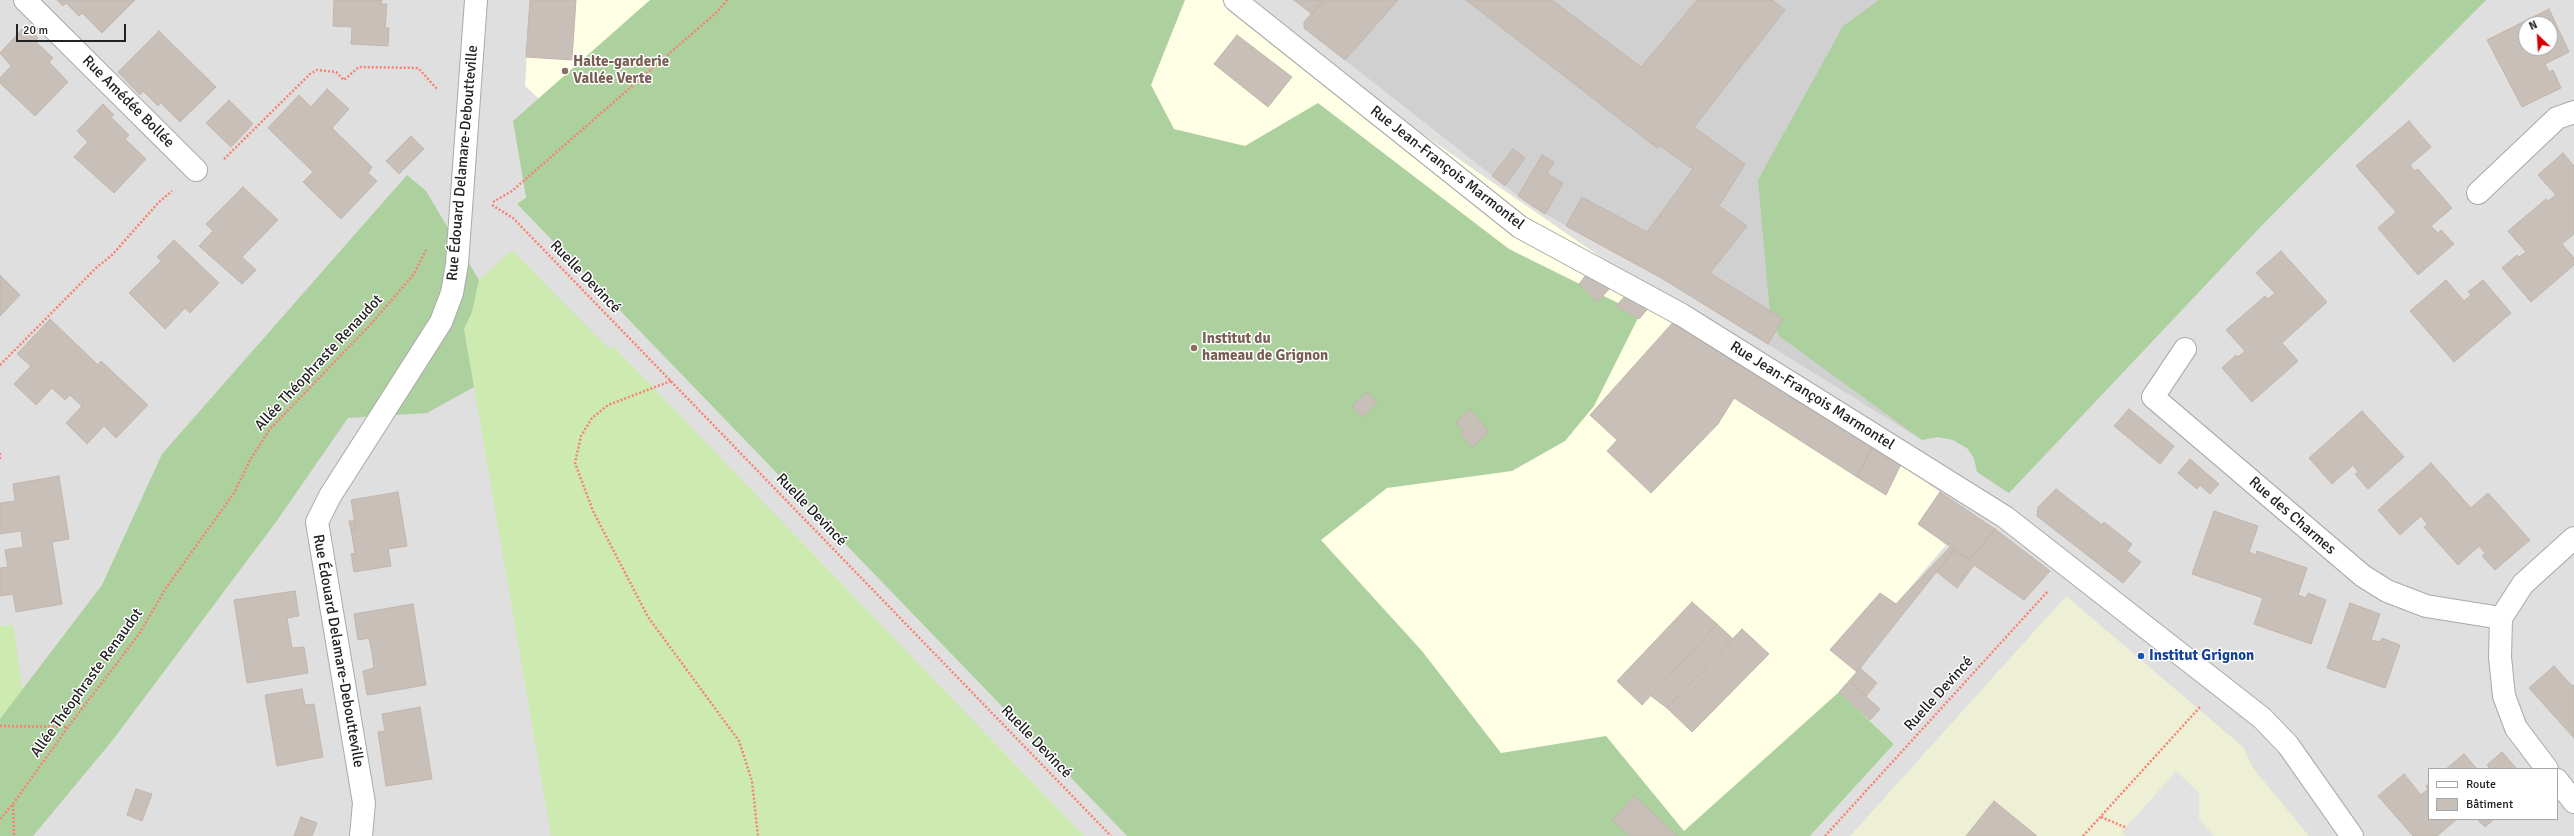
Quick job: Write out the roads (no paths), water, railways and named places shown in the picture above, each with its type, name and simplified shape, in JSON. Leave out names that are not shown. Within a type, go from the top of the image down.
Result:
[{"type":"street","name":"Rue Amédée Bollée","points":[[25,0],[196,170]]},
{"type":"street","name":"Rue Édouard Delamare-Deboutteville","points":[[361,836],[364,803],[317,522],[330,496],[440,322],[452,293],[457,264],[476,0]]},
{"type":"street","name":"Rue Jean-François Marmontel","points":[[1235,0],[1520,228],[1689,319],[2005,517],[2262,718],[2288,745],[2352,836]]},
{"type":"street","points":[[2478,193],[2557,118],[2574,112]]},
{"type":"street","name":"Rue des Charmes","points":[[2185,349],[2154,397],[2363,576],[2387,591],[2426,606],[2502,618]]},
{"type":"street","points":[[2546,768],[2516,728],[2504,696],[2500,657],[2502,618],[2523,584],[2574,538]]},
{"type":"street","points":[[2558,781],[2574,802]]},
{"type":"place","name":"Halte-garderie Vallée Verte","points":[[565,71]]},
{"type":"place","name":"Institut du hameau de Grignon","points":[[1194,348]]},
{"type":"place","name":"Institut Grignon","points":[[2141,656]]}]
